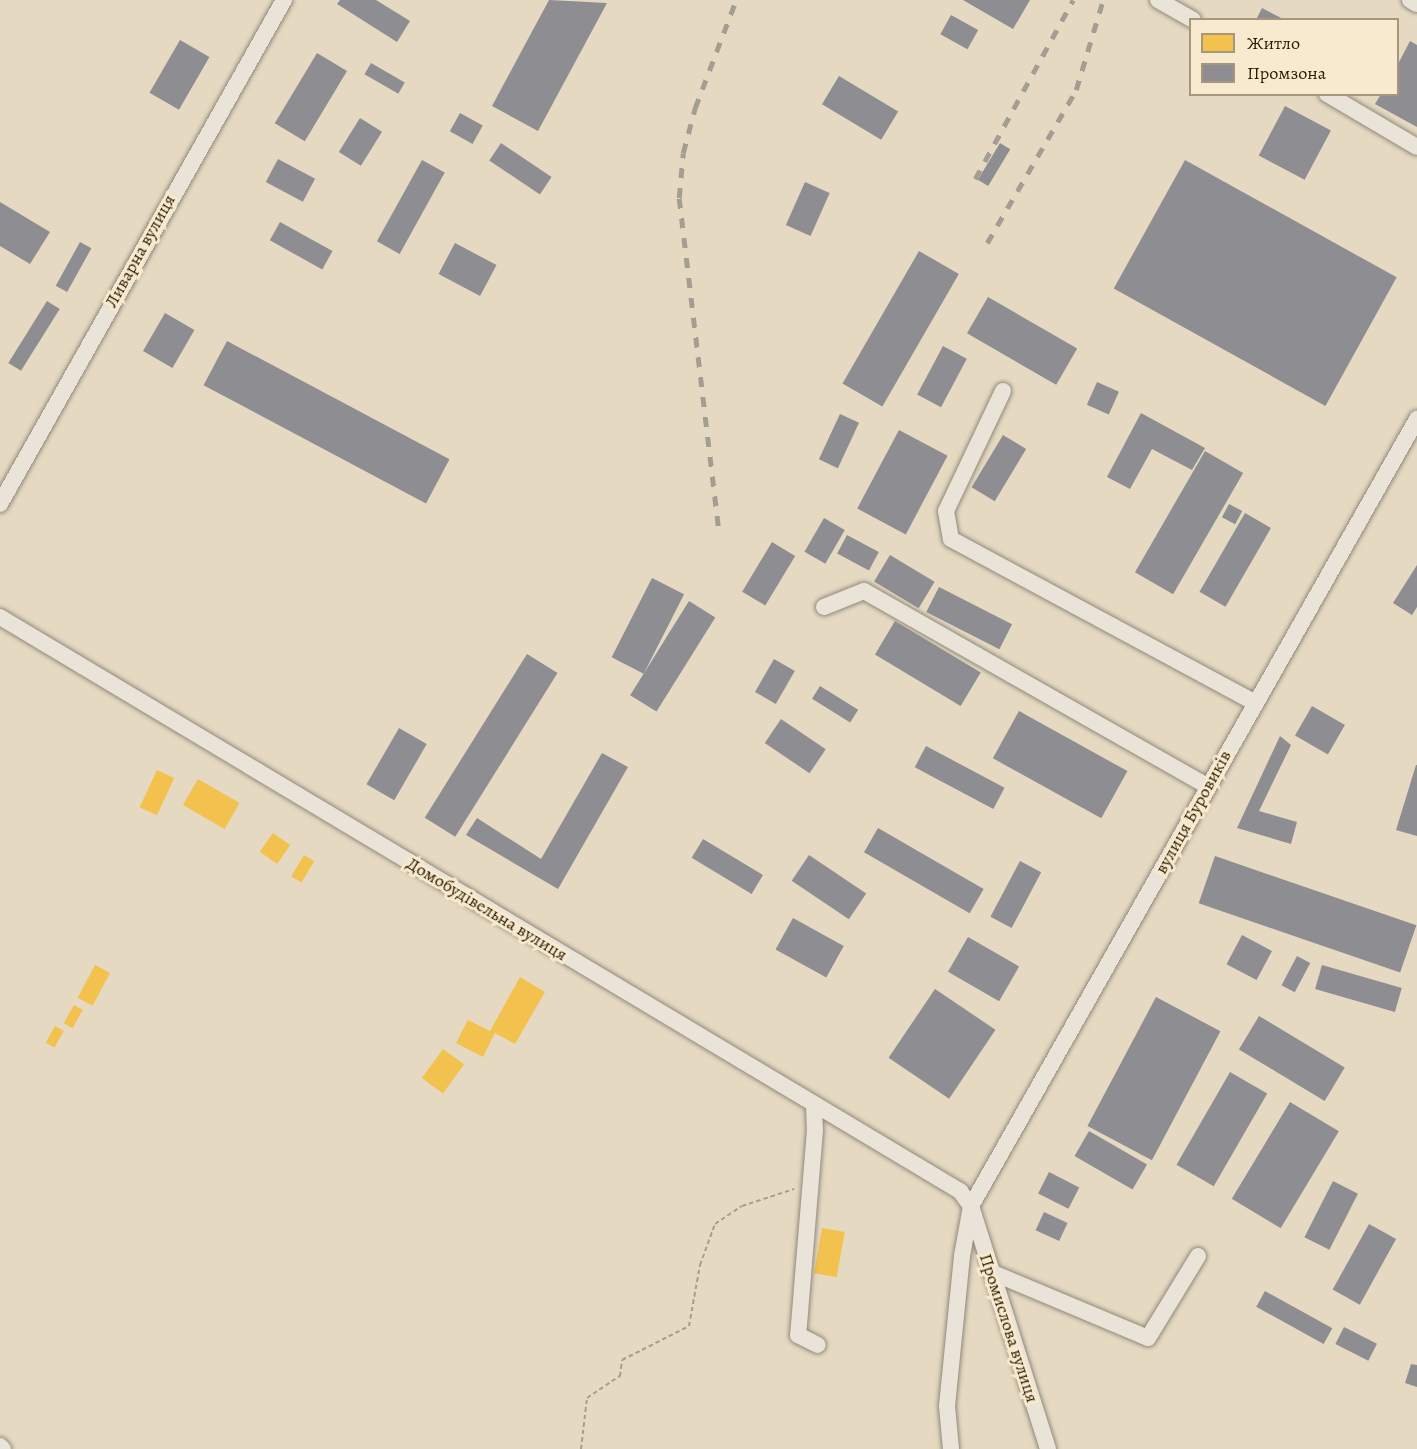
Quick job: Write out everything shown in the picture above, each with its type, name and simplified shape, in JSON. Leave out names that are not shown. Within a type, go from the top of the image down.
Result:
[{"type":"street","name":"Ливарна вулиця","points":[[0,504],[284,0]]},
{"type":"street","points":[[1158,0],[1190,18]]},
{"type":"street","points":[[1410,0],[1417,4]]},
{"type":"street","points":[[1330,96],[1417,147]]},
{"type":"street","points":[[1003,391],[946,511],[951,539],[1254,702]]},
{"type":"street","name":"вулиця Буровиків","points":[[951,1449],[947,1406],[962,1256],[971,1206],[1254,702],[1417,419]]},
{"type":"street","points":[[825,607],[864,591],[1207,786]]},
{"type":"street","name":"Домобудівельна вулиця","points":[[0,617],[813,1105],[939,1177],[960,1191],[971,1206]]},
{"type":"street","points":[[813,1105],[815,1131],[798,1335],[818,1345]]},
{"type":"street","name":"Промислова вулиця","points":[[971,1206],[1048,1449]]},
{"type":"street","points":[[991,1272],[1148,1338],[1198,1256]]},
{"type":"street","points":[[0,1446],[3,1449]]},
{"type":"path","points":[[581,1449],[587,1398],[620,1376],[622,1360],[667,1336],[680,1334],[689,1326],[700,1265],[715,1224],[742,1206],[773,1199],[796,1189],[799,1180]]},
{"type":"building: Житло","points":[[157,770],[174,778],[157,815],[140,807]]},
{"type":"building: Житло","points":[[198,779],[240,803],[225,829],[183,805]]},
{"type":"building: Житло","points":[[273,833],[290,845],[277,864],[260,852]]},
{"type":"building: Житло","points":[[304,855],[314,861],[301,883],[291,876]]},
{"type":"building: Житло","points":[[95,965],[110,973],[93,1006],[78,998]]},
{"type":"building: Житло","points":[[520,977],[545,992],[515,1044],[495,1033],[483,1057],[456,1043],[468,1020],[490,1031]]},
{"type":"building: Житло","points":[[74,1005],[83,1010],[73,1028],[64,1023]]},
{"type":"building: Житло","points":[[55,1026],[64,1031],[55,1047],[46,1043]]},
{"type":"building: Житло","points":[[443,1049],[464,1064],[443,1093],[422,1078]]},
{"type":"building: Житло","points":[[822,1228],[845,1232],[837,1277],[814,1273]]},
{"type":"building: Промзона","points":[[340,0],[376,0],[410,21],[397,42],[337,4]]},
{"type":"building: Промзона","points":[[549,0],[607,3],[538,131],[492,106]]},
{"type":"building: Промзона","points":[[963,0],[1030,0],[1013,29]]},
{"type":"building: Промзона","points":[[1262,8],[1281,18],[1257,18]]},
{"type":"building: Промзона","points":[[951,15],[978,30],[967,49],[940,34]]},
{"type":"building: Промзона","points":[[180,40],[209,57],[179,110],[150,93]]},
{"type":"building: Промзона","points":[[1410,41],[1417,45],[1417,127],[1375,104],[1380,96],[1399,96],[1399,62]]},
{"type":"building: Промзона","points":[[317,53],[347,71],[305,141],[275,123]]},
{"type":"building: Промзона","points":[[371,63],[405,82],[398,94],[364,74]]},
{"type":"building: Промзона","points":[[839,76],[898,112],[881,140],[822,104]]},
{"type":"building: Промзона","points":[[1285,106],[1331,130],[1305,180],[1259,155]]},
{"type":"building: Промзона","points":[[460,113],[483,126],[473,144],[450,131]]},
{"type":"building: Промзона","points":[[360,118],[382,132],[361,166],[339,152]]},
{"type":"building: Промзона","points":[[501,143],[552,177],[540,195],[489,160]]},
{"type":"building: Промзона","points":[[1000,143],[1010,149],[988,186],[978,180]]},
{"type":"building: Промзона","points":[[278,159],[315,179],[303,202],[266,182]]},
{"type":"building: Промзона","points":[[422,160],[445,173],[400,254],[377,241]]},
{"type":"building: Промзона","points":[[1185,160],[1397,277],[1325,406],[1114,289]]},
{"type":"building: Промзона","points":[[805,182],[830,193],[811,236],[786,225]]},
{"type":"building: Промзона","points":[[0,202],[50,232],[30,264],[0,246]]},
{"type":"building: Промзона","points":[[280,222],[332,251],[322,269],[270,240]]},
{"type":"building: Промзона","points":[[80,242],[91,248],[67,292],[56,286]]},
{"type":"building: Промзона","points":[[455,243],[496,265],[480,296],[439,274]]},
{"type":"building: Промзона","points":[[919,251],[959,274],[882,407],[842,384]]},
{"type":"building: Промзона","points":[[988,297],[1077,348],[1056,385],[967,333]]},
{"type":"building: Промзона","points":[[47,301],[60,309],[21,371],[8,363]]},
{"type":"building: Промзона","points":[[165,313],[194,330],[172,368],[143,351]]},
{"type":"building: Промзона","points":[[227,341],[450,459],[426,503],[204,385]]},
{"type":"building: Промзона","points":[[943,346],[967,359],[941,407],[917,395]]},
{"type":"building: Промзона","points":[[1097,382],[1119,392],[1109,415],[1087,405]]},
{"type":"building: Промзона","points":[[1141,413],[1205,448],[1192,470],[1152,449],[1130,489],[1107,477]]},
{"type":"building: Промзона","points":[[840,414],[859,423],[838,468],[819,459]]},
{"type":"building: Промзона","points":[[899,430],[948,456],[906,534],[857,509]]},
{"type":"building: Промзона","points":[[1003,435],[1026,449],[995,501],[972,487]]},
{"type":"building: Промзона","points":[[1205,451],[1243,473],[1173,594],[1135,572]]},
{"type":"building: Промзона","points":[[1229,504],[1242,511],[1235,524],[1222,517]]},
{"type":"building: Промзона","points":[[1245,513],[1271,528],[1225,607],[1200,592]]},
{"type":"building: Промзона","points":[[824,518],[845,530],[825,564],[804,552]]},
{"type":"building: Промзона","points":[[847,535],[879,552],[869,570],[837,554]]},
{"type":"building: Промзона","points":[[772,542],[795,556],[765,606],[742,592]]},
{"type":"building: Промзона","points":[[890,555],[935,582],[919,608],[874,582]]},
{"type":"building: Промзона","points":[[1417,565],[1417,607],[1412,615],[1393,603]]},
{"type":"building: Промзона","points":[[652,578],[684,594],[644,674],[612,657]]},
{"type":"building: Промзона","points":[[939,587],[1012,624],[999,649],[926,612]]},
{"type":"building: Промзона","points":[[689,601],[715,617],[656,712],[630,695]]},
{"type":"building: Промзона","points":[[895,621],[981,673],[961,706],[875,654]]},
{"type":"building: Промзона","points":[[527,654],[558,673],[455,837],[425,818]]},
{"type":"building: Промзона","points":[[774,659],[795,671],[776,704],[755,692]]},
{"type":"building: Промзона","points":[[820,686],[858,710],[850,723],[812,699]]},
{"type":"building: Промзона","points":[[1312,706],[1345,725],[1328,754],[1295,735]]},
{"type":"building: Промзона","points":[[1019,711],[1127,771],[1101,818],[993,758]]},
{"type":"building: Промзона","points":[[781,719],[826,749],[810,773],[765,743]]},
{"type":"building: Промзона","points":[[399,728],[427,744],[394,800],[366,784]]},
{"type":"building: Промзона","points":[[1280,736],[1291,745],[1259,811],[1297,822],[1291,844],[1237,828]]},
{"type":"building: Промзона","points":[[926,746],[1005,788],[993,809],[915,767]]},
{"type":"building: Промзона","points":[[602,753],[628,767],[558,889],[466,835],[477,818],[541,859]]},
{"type":"building: Промзона","points":[[1417,765],[1417,836],[1396,830]]},
{"type":"building: Промзона","points":[[878,828],[984,889],[970,913],[864,852]]},
{"type":"building: Промзона","points":[[703,839],[763,875],[752,894],[692,858]]},
{"type":"building: Промзона","points":[[809,855],[866,894],[849,919],[792,881]]},
{"type":"building: Промзона","points":[[1215,856],[1416,925],[1400,973],[1199,903]]},
{"type":"building: Промзона","points":[[1020,861],[1041,872],[1012,928],[990,917]]},
{"type":"building: Промзона","points":[[793,918],[844,946],[826,978],[776,949]]},
{"type":"building: Промзона","points":[[1242,935],[1272,951],[1257,980],[1227,964]]},
{"type":"building: Промзона","points":[[968,937],[1019,966],[999,1001],[948,972]]},
{"type":"building: Промзона","points":[[1297,956],[1310,963],[1295,992],[1282,985]]},
{"type":"building: Промзона","points":[[1322,965],[1402,988],[1395,1012],[1315,989]]},
{"type":"building: Промзона","points":[[935,989],[996,1030],[949,1099],[889,1058]]},
{"type":"building: Промзона","points":[[1156,997],[1220,1031],[1152,1160],[1087,1126]]},
{"type":"building: Промзона","points":[[1259,1016],[1345,1068],[1325,1101],[1239,1049]]},
{"type":"building: Промзона","points":[[1230,1072],[1267,1094],[1214,1186],[1176,1165]]},
{"type":"building: Промзона","points":[[1290,1102],[1339,1131],[1281,1228],[1232,1199]]},
{"type":"building: Промзона","points":[[1089,1131],[1147,1164],[1133,1190],[1074,1156]]},
{"type":"building: Промзона","points":[[1049,1172],[1079,1187],[1068,1209],[1038,1193]]},
{"type":"building: Промзона","points":[[1333,1181],[1358,1194],[1329,1250],[1304,1237]]},
{"type":"building: Промзона","points":[[1044,1212],[1068,1223],[1059,1241],[1036,1230]]},
{"type":"building: Промзона","points":[[1369,1224],[1396,1239],[1360,1305],[1333,1290]]},
{"type":"building: Промзона","points":[[1265,1291],[1332,1328],[1324,1344],[1256,1307]]},
{"type":"building: Промзона","points":[[1344,1327],[1377,1344],[1368,1361],[1335,1344]]},
{"type":"building: Промзона","points":[[1411,1364],[1417,1365],[1417,1387],[1405,1383]]},
{"type":"railway","points":[[718,526],[679,198],[683,153],[695,108],[736,0]]},
{"type":"railway","points":[[975,179],[1073,0]]},
{"type":"railway","points":[[987,243],[1076,90],[1103,0]]}]
